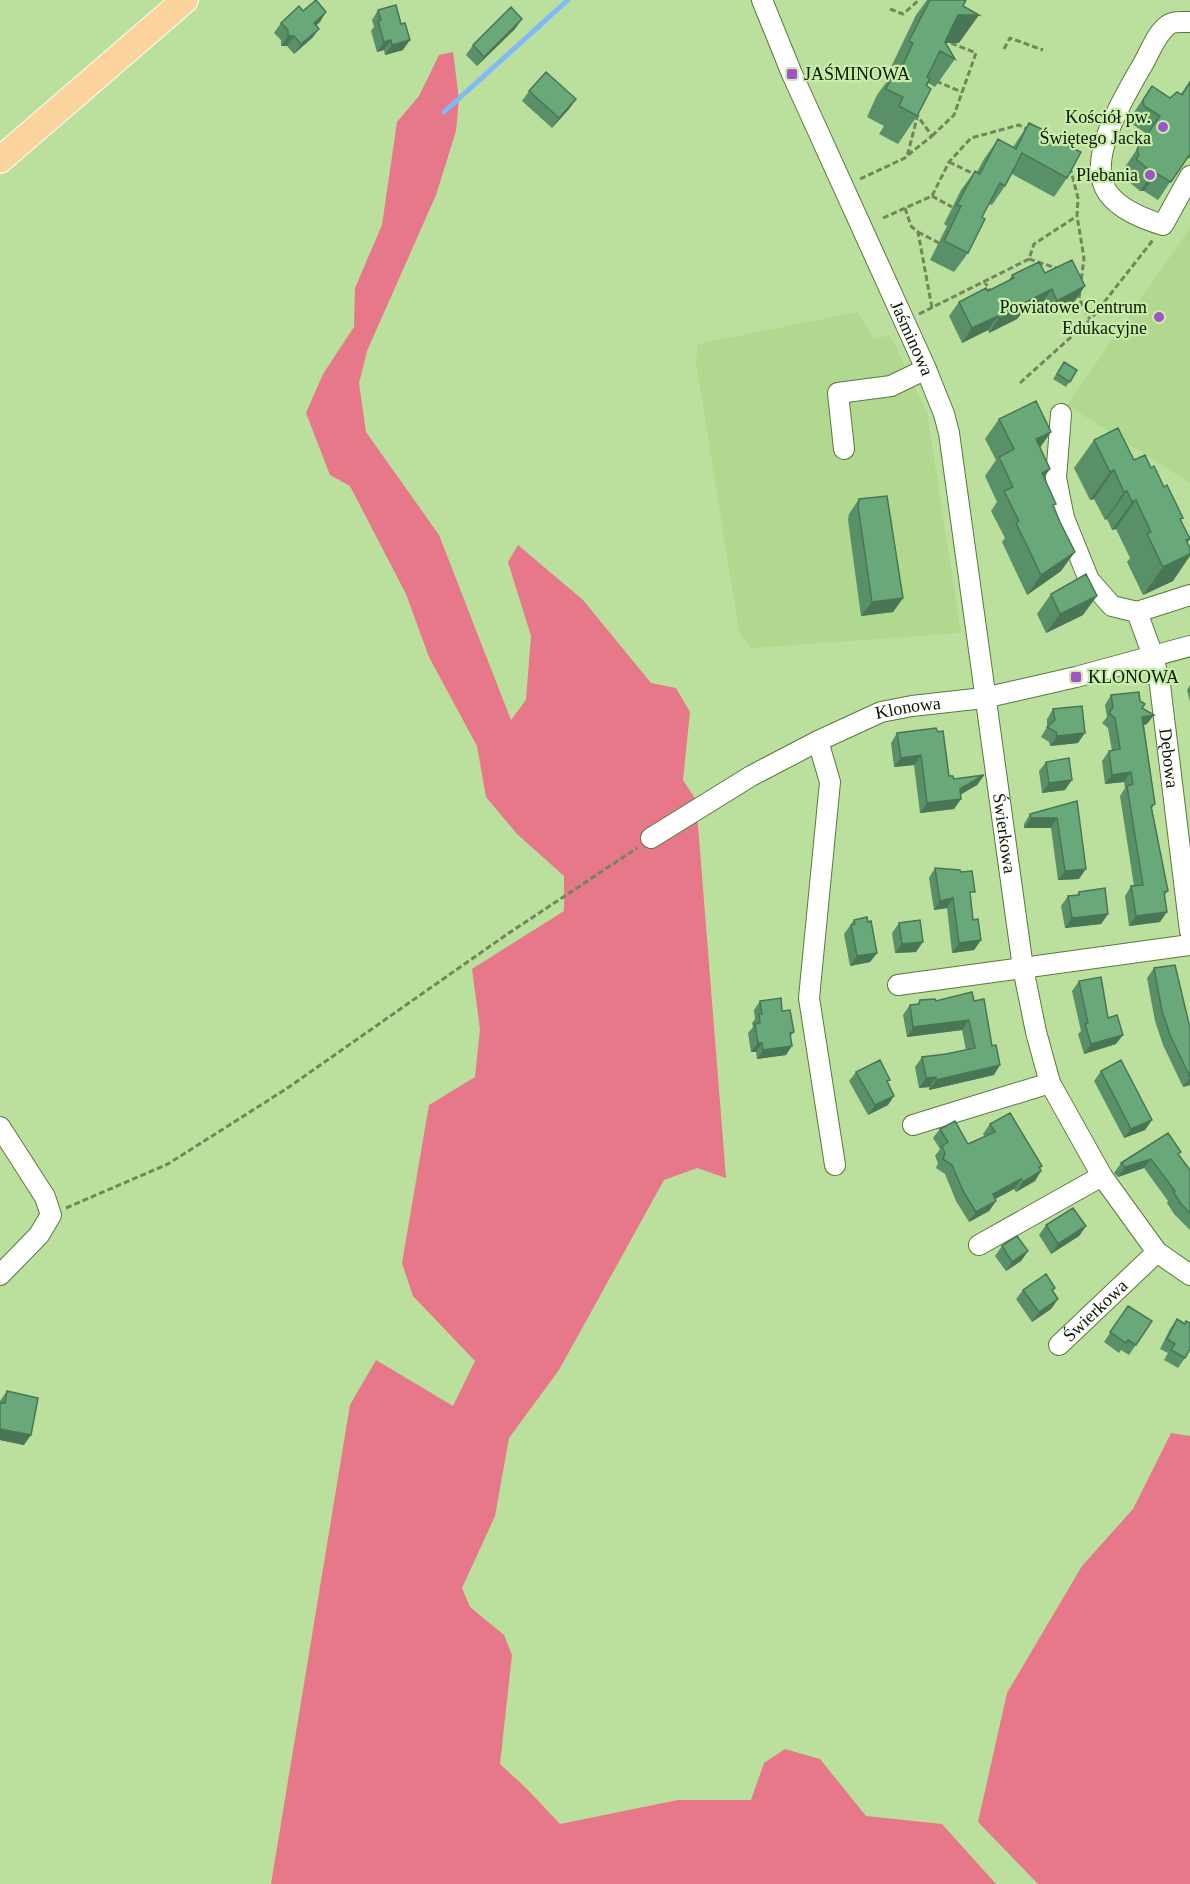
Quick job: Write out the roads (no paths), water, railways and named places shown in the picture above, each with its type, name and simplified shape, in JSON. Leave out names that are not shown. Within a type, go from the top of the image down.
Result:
[{"type":"main road","points":[[0,160],[185,0]]},
{"type":"street","name":"Jaśminowa","points":[[762,0],[792,74],[926,369],[944,414],[949,433],[984,699]]},
{"type":"street","points":[[1190,22],[1168,24],[1156,40],[1116,112],[1101,162],[1102,179],[1107,192],[1117,203],[1147,220],[1163,225],[1190,176]]},
{"type":"street","points":[[844,449],[838,393],[891,386],[926,369]]},
{"type":"street","points":[[1061,414],[1056,478],[1064,518],[1089,580],[1112,606],[1137,612],[1190,595]]},
{"type":"street","name":"Dębowa","points":[[1137,612],[1153,656],[1160,685],[1190,931]]},
{"type":"street","name":"Klonowa","points":[[651,838],[751,776],[818,741],[881,712],[912,706],[984,699],[1190,646]]},
{"type":"street","name":"Świerkowa","points":[[984,699],[1023,968],[1036,1032],[1050,1083],[1102,1176],[1157,1252],[1190,1275]]},
{"type":"street","points":[[818,741],[830,782],[809,998],[836,1165]]},
{"type":"street","points":[[898,985],[1190,945]]},
{"type":"street","points":[[913,1125],[1050,1083]]},
{"type":"street","points":[[0,1127],[45,1197],[51,1215],[39,1235],[0,1275]]},
{"type":"street","points":[[979,1245],[1102,1176]]},
{"type":"street","name":"Świerkowa","points":[[1059,1345],[1157,1252]]},
{"type":"waterway","points":[[444,112],[568,0]]},
{"type":"place","name":"JAŚMINOWA","points":[[792,74]]},
{"type":"place","name":"Kościół pw. Świętego Jacka","points":[[1163,127]]},
{"type":"place","name":"Plebania","points":[[1150,175]]},
{"type":"place","name":"Powiatowe Centrum Edukacyjne","points":[[1159,317]]},
{"type":"place","name":"KLONOWA","points":[[1076,677]]}]
